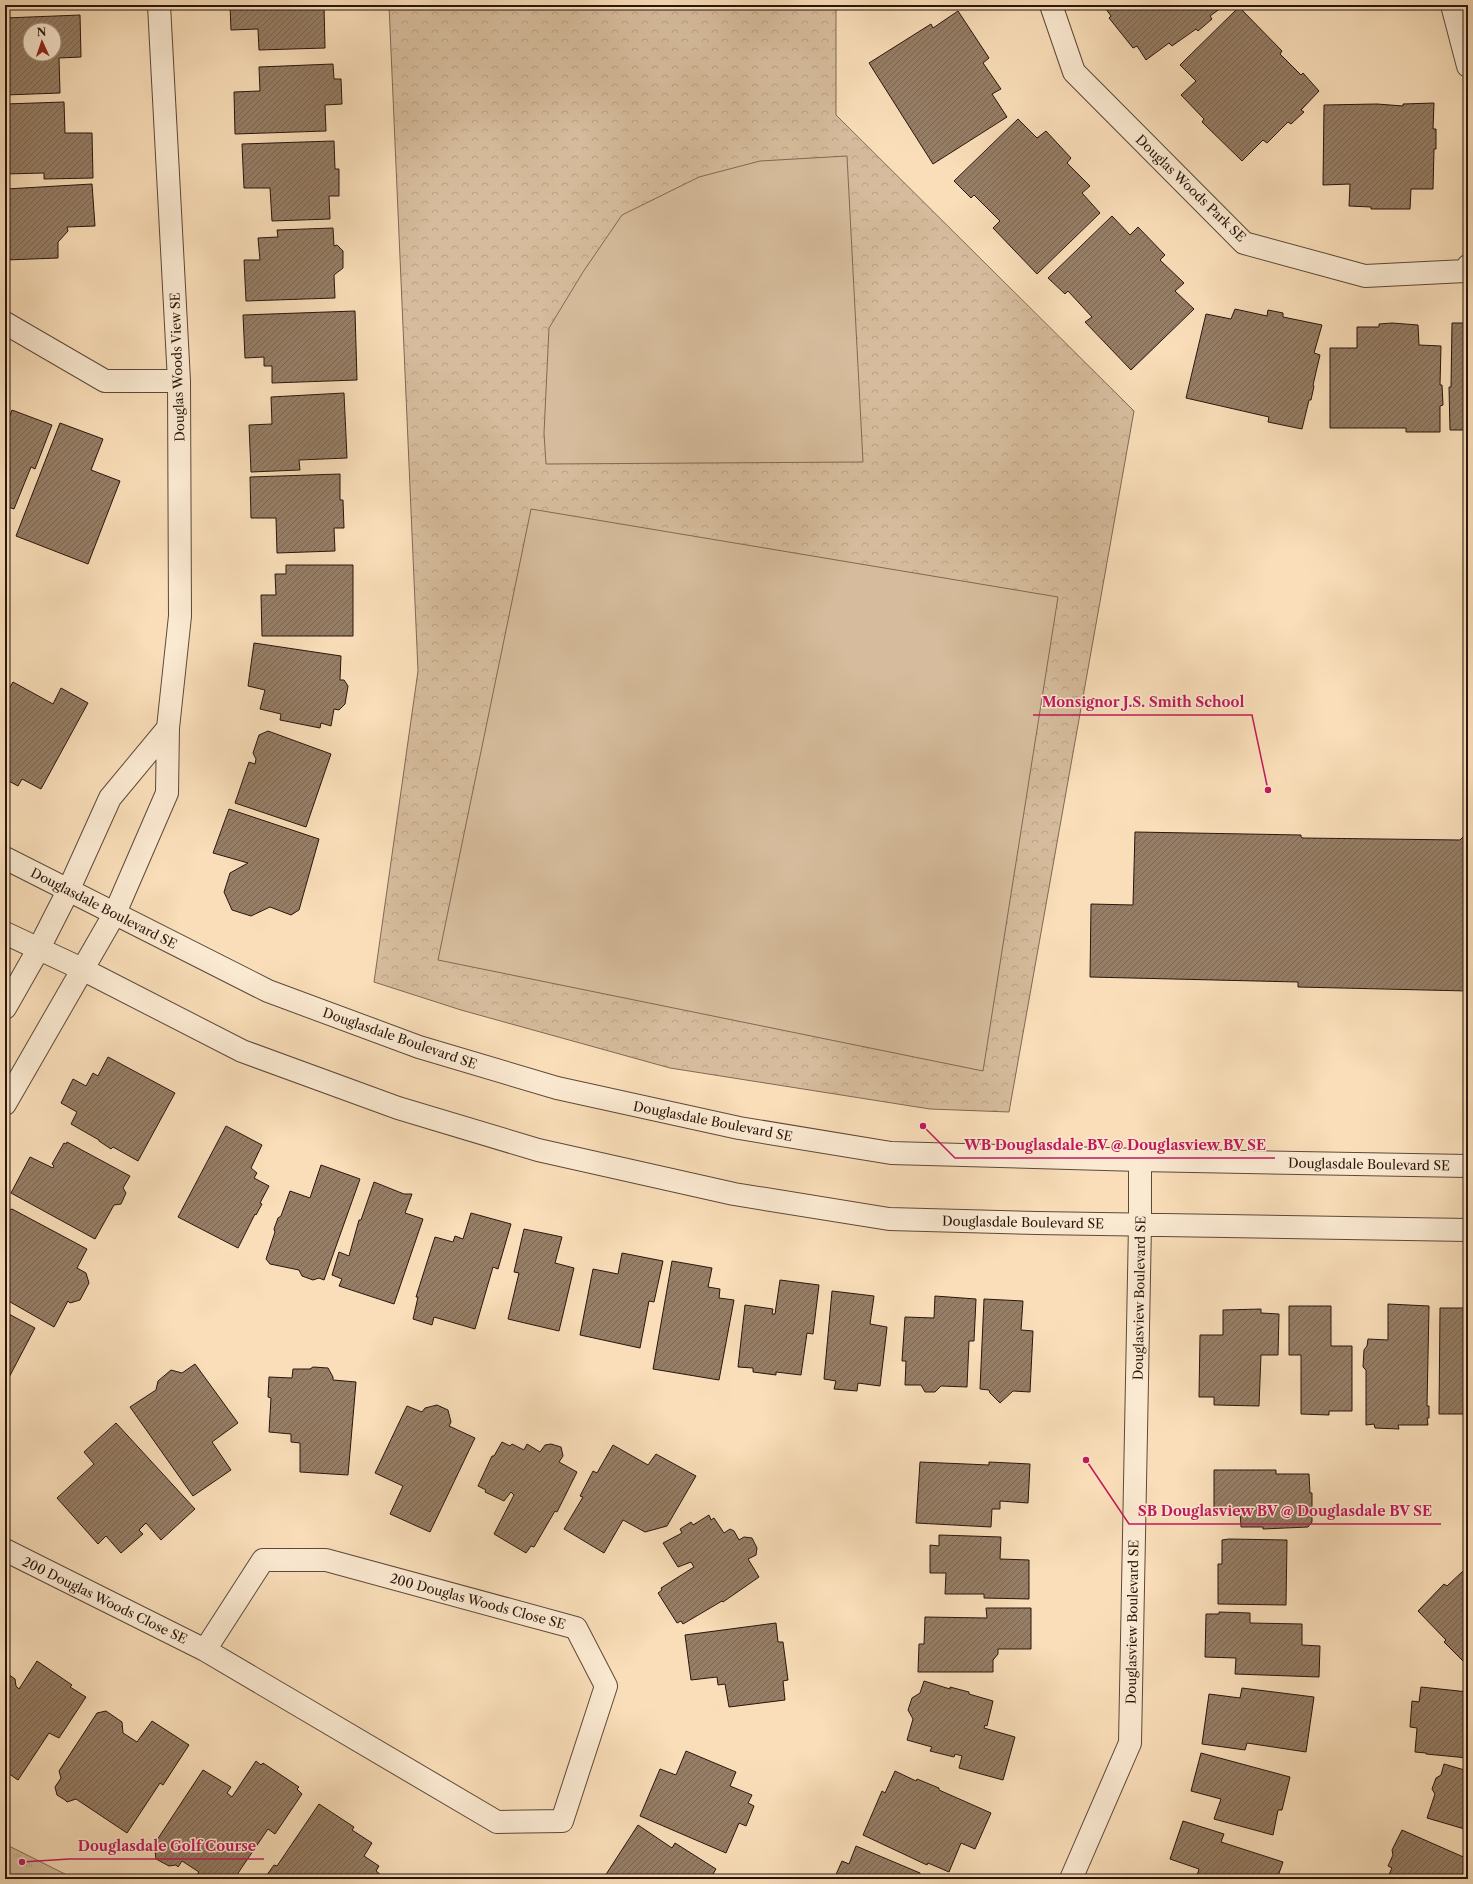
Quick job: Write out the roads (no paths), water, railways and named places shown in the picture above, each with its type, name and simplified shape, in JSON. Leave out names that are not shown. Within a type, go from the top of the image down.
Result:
[{"type":"street","name":"Douglas Woods View SE","points":[[5,1104],[115,913],[167,793],[168,728],[180,616],[179,381],[159,5]]},
{"type":"street","name":"Douglas Woods Park SE","points":[[1051,5],[1074,72],[1244,243],[1365,276],[1465,271],[1468,266]]},
{"type":"street","points":[[1452,5],[1468,66]]},
{"type":"street","points":[[5,323],[105,381],[179,381]]},
{"type":"street","points":[[5,1008],[38,950],[68,891],[110,798],[168,728]]},
{"type":"street","name":"Douglasdale Boulevard SE","points":[[5,858],[268,991],[419,1047],[557,1088],[739,1128],[891,1153],[1140,1160],[1468,1166]]},
{"type":"street","name":"Douglasdale Boulevard SE","points":[[5,933],[242,1051],[398,1108],[538,1150],[734,1194],[889,1219],[1468,1230]]},
{"type":"street","name":"Douglasview Boulevard SE","points":[[1071,1879],[1130,1743],[1140,1160]]},
{"type":"street","name":"200 Douglas Woods Close SE","points":[[5,1550],[205,1650],[497,1822],[562,1821],[606,1686],[576,1628],[326,1560],[263,1560],[205,1650]]},
{"type":"place","name":"Monsignor J.S. Smith School","points":[[1268,790]]},
{"type":"place","name":"WB Douglasdale BV @ Douglasview BV SE","points":[[923,1126]]},
{"type":"place","name":"SB Douglasview BV @ Douglasdale BV SE","points":[[1086,1460]]},
{"type":"place","name":"Douglasdale Golf Course","points":[[22,1862]]}]
